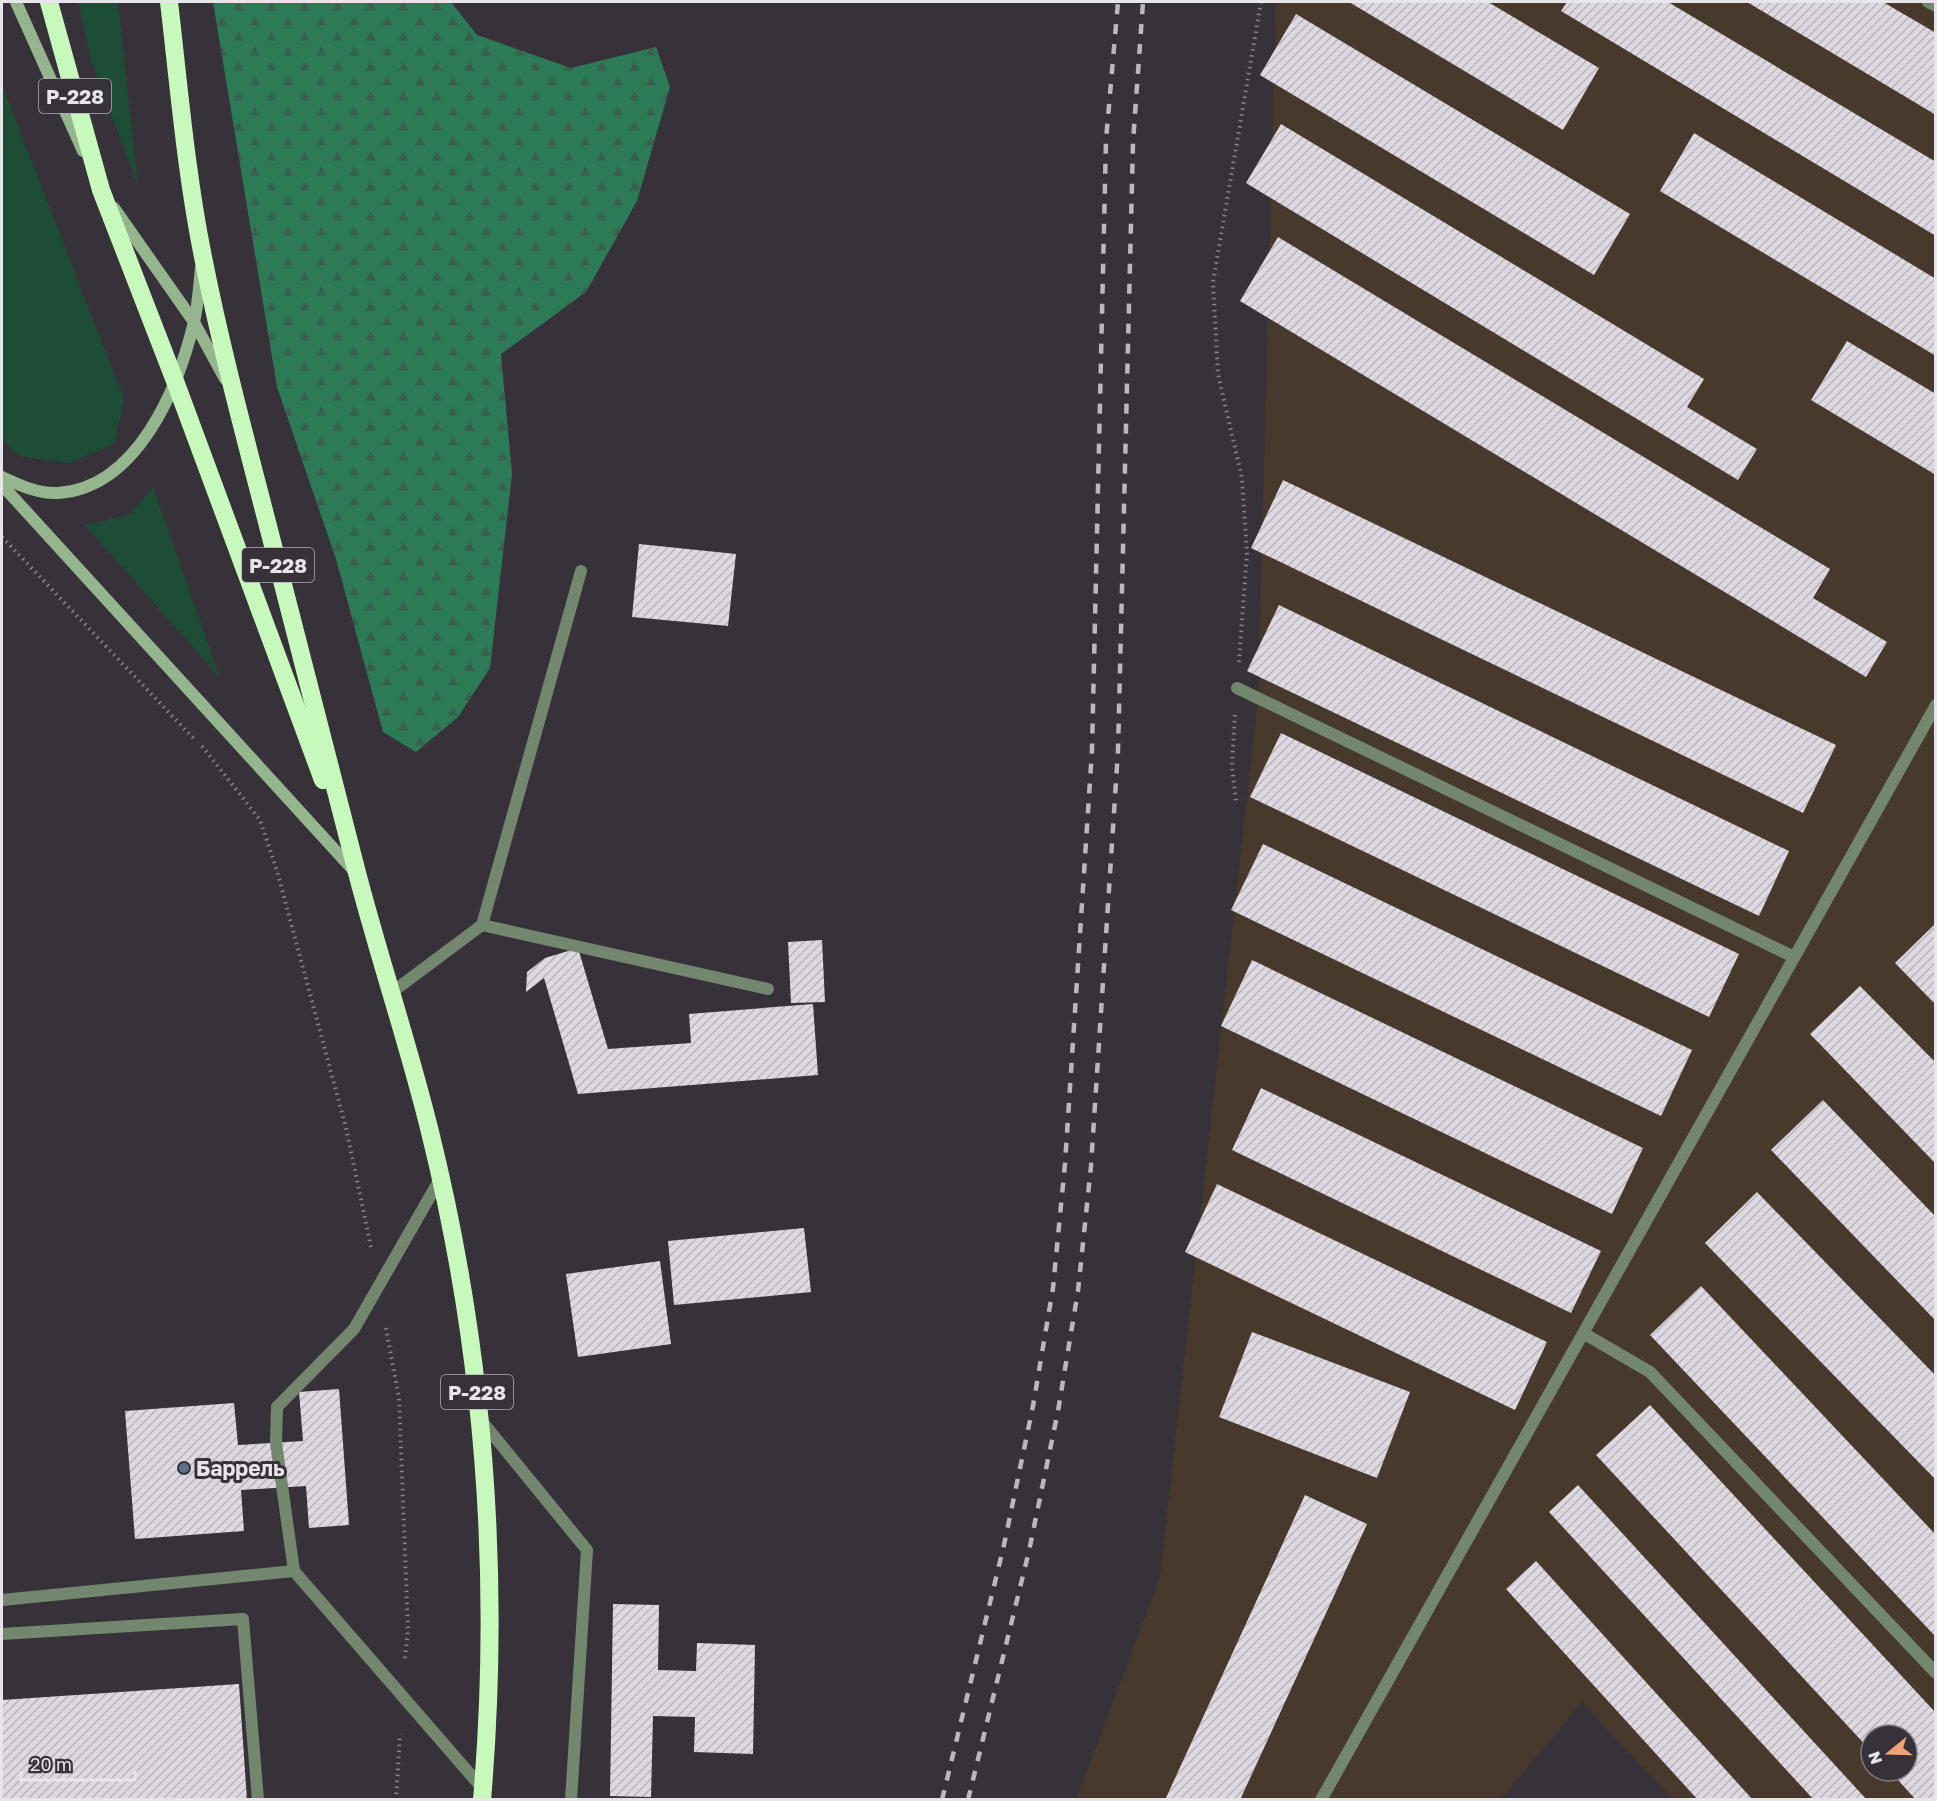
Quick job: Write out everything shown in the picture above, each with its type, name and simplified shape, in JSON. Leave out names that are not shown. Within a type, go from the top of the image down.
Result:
[{"type":"highway","name":"Р-228","points":[[50,2],[101,190],[176,381],[357,874]]},
{"type":"highway","name":"Р-228","points":[[169,2],[190,176],[203,255],[234,396],[357,874],[430,1132],[456,1250],[471,1341],[485,1481],[489,1599],[488,1720],[483,1794]]},
{"type":"main road","points":[[16,2],[101,190],[194,322],[234,396]]},
{"type":"main road","points":[[2,477],[28,489],[57,493],[87,487],[120,467],[151,431],[176,381],[194,322],[203,255]]},
{"type":"main road","points":[[2,485],[357,874]]},
{"type":"street","points":[[1928,2],[1935,6]]},
{"type":"street","points":[[391,993],[482,925],[581,571]]},
{"type":"street","points":[[1237,688],[1794,957]]},
{"type":"street","points":[[1321,1800],[1935,705]]},
{"type":"street","points":[[482,925],[768,989]]},
{"type":"street","points":[[440,1179],[354,1329],[277,1407],[276,1443],[294,1571],[483,1794]]},
{"type":"street","points":[[1583,1334],[1650,1372],[1935,1673]]},
{"type":"street","points":[[480,1419],[587,1550],[571,1800]]},
{"type":"street","points":[[2,1600],[294,1571]]},
{"type":"street","points":[[2,1634],[243,1619],[258,1800]]},
{"type":"path","points":[[1236,802],[1232,766],[1247,553],[1242,478],[1218,374],[1213,282],[1261,2]]},
{"type":"path","points":[[2,537],[201,746],[260,820],[277,871],[346,1128],[399,1398],[408,1630],[396,1800]]},
{"type":"shaded area","points":[[1276,2],[1935,2],[1935,1799],[1672,1799],[1582,1702],[1501,1799],[1076,1800],[1160,1577],[1258,699]]},
{"type":"green space","points":[[78,2],[118,2],[138,186],[91,61]]},
{"type":"green space","points":[[213,2],[451,2],[477,35],[571,68],[656,47],[670,87],[637,201],[586,292],[501,354],[512,474],[490,668],[458,717],[416,752],[383,732],[336,559],[277,387]]},
{"type":"green space","points":[[2,85],[124,399],[114,444],[69,463],[18,456],[2,439]]},
{"type":"green space","points":[[153,487],[220,678],[85,525],[129,515]]},
{"type":"building","points":[[1349,2],[1488,2],[1599,68],[1563,130]]},
{"type":"building","points":[[1567,2],[1668,2],[1936,162],[1936,236],[1561,11]]},
{"type":"building","points":[[1747,2],[1883,2],[1936,33],[1936,115]]},
{"type":"building","points":[[1296,14],[1630,214],[1594,275],[1260,75]]},
{"type":"building","points":[[1281,124],[1704,379],[1687,407],[1757,449],[1738,480],[1246,183]]},
{"type":"building","points":[[1694,133],[1936,279],[1936,356],[1660,191]]},
{"type":"building","points":[[1278,237],[1830,569],[1813,598],[1887,642],[1866,677],[1240,301]]},
{"type":"building","points":[[1847,341],[1936,394],[1936,475],[1811,400]]},
{"type":"building","points":[[1283,480],[1836,745],[1803,813],[1251,548]]},
{"type":"building","points":[[639,544],[736,554],[728,626],[632,617]]},
{"type":"building","points":[[1279,605],[1789,851],[1759,916],[1247,671]]},
{"type":"building","points":[[1281,733],[1739,954],[1709,1017],[1250,797]]},
{"type":"building","points":[[1263,844],[1692,1050],[1661,1116],[1231,910]]},
{"type":"building","points":[[1936,923],[1936,1005],[1895,963]]},
{"type":"building","points":[[822,940],[825,1002],[791,1003],[788,942]]},
{"type":"building","points":[[578,948],[608,1049],[691,1043],[689,1014],[813,1004],[818,1075],[578,1094],[544,978],[526,992],[527,972],[545,958]]},
{"type":"building","points":[[1252,960],[1643,1148],[1612,1214],[1221,1026]]},
{"type":"building","points":[[1860,986],[1936,1063],[1936,1164],[1810,1034]]},
{"type":"building","points":[[1261,1088],[1601,1251],[1571,1313],[1232,1150]]},
{"type":"building","points":[[1823,1100],[1936,1217],[1936,1321],[1771,1150]]},
{"type":"building","points":[[1217,1184],[1547,1342],[1515,1410],[1185,1252]]},
{"type":"building","points":[[1757,1192],[1936,1376],[1936,1480],[1705,1243]]},
{"type":"building","points":[[804,1228],[811,1292],[674,1305],[668,1241]]},
{"type":"building","points":[[660,1261],[671,1344],[578,1357],[566,1274]]},
{"type":"building","points":[[1701,1286],[1936,1535],[1936,1637],[1650,1335]]},
{"type":"building","points":[[1252,1332],[1410,1392],[1377,1478],[1219,1417]]},
{"type":"building","name":"Баррель","points":[[339,1389],[349,1525],[309,1528],[306,1486],[241,1490],[244,1531],[135,1539],[125,1411],[234,1403],[238,1445],[303,1441],[299,1392]]},
{"type":"building","points":[[1650,1405],[1936,1713],[1936,1800],[1916,1800],[1901,1783],[1919,1783],[1919,1723],[1859,1723],[1859,1738],[1596,1455]]},
{"type":"building","points":[[1578,1485],[1867,1800],[1814,1800],[1549,1512]]},
{"type":"building","points":[[1305,1495],[1367,1524],[1240,1800],[1165,1800]]},
{"type":"building","points":[[1536,1561],[1753,1800],[1698,1800],[1506,1589]]},
{"type":"building","points":[[613,1604],[659,1605],[658,1670],[696,1671],[697,1643],[755,1645],[753,1754],[694,1752],[695,1717],[653,1716],[651,1797],[610,1796]]},
{"type":"building","points":[[239,1684],[247,1800],[2,1800],[2,1700]]},
{"type":"railway","points":[[942,1800],[1004,1545],[1033,1406],[1053,1288],[1065,1164],[1092,750],[1106,140],[1118,2]]},
{"type":"railway","points":[[968,1800],[1029,1551],[1058,1411],[1078,1291],[1091,1166],[1118,751],[1133,142],[1143,2]]},
{"type":"place","name":"Баррель","points":[[184,1468]]}]
